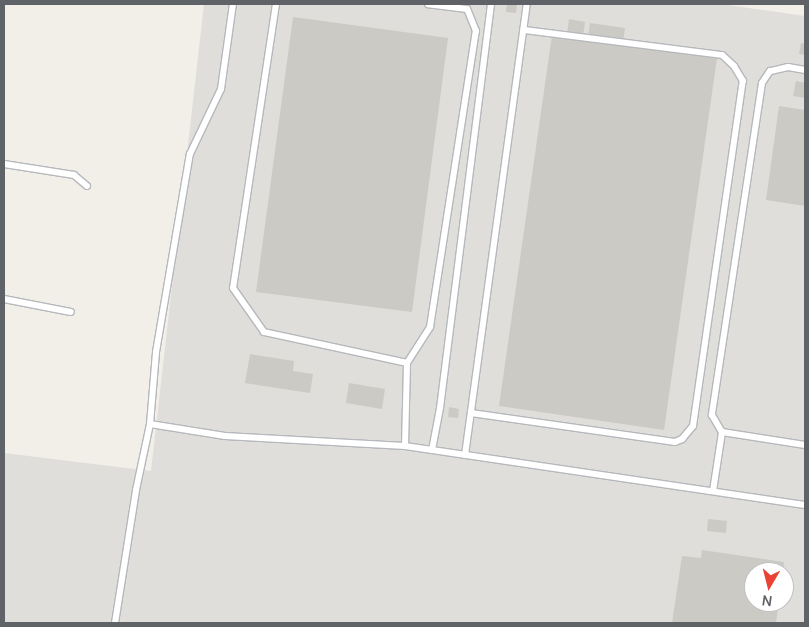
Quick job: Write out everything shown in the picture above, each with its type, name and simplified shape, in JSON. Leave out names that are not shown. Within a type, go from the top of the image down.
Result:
[{"type":"lane","points":[[115,623],[136,490],[150,424],[156,352],[190,154],[221,89],[233,4]]},
{"type":"lane","points":[[276,4],[233,288],[264,332],[407,363]]},
{"type":"lane","points":[[405,446],[407,363],[430,327],[476,31],[467,9],[428,4]]},
{"type":"lane","points":[[432,450],[491,4]]},
{"type":"lane","points":[[464,455],[527,4]]},
{"type":"lane","points":[[471,413],[675,442],[682,439],[693,426],[743,81],[734,66],[722,56],[524,30]]},
{"type":"lane","points":[[713,491],[722,432],[712,415],[762,83],[770,71],[788,67],[805,70]]},
{"type":"lane","points":[[4,164],[74,175],[87,186]]},
{"type":"lane","points":[[4,299],[71,312]]},
{"type":"lane","points":[[150,424],[225,436],[405,446],[805,505]]},
{"type":"lane","points":[[722,432],[805,445]]},
{"type":"shaded area","points":[[204,4],[721,4],[805,16],[805,623],[4,623],[4,453],[151,471]]},
{"type":"building","points":[[507,4],[517,4],[516,13],[506,12]]},
{"type":"building","points":[[293,17],[448,38],[412,312],[256,292]]},
{"type":"building","points":[[569,19],[585,22],[583,36],[567,34]]},
{"type":"building","points":[[590,23],[625,28],[623,42],[588,37]]},
{"type":"building","points":[[552,35],[717,58],[664,430],[499,406]]},
{"type":"building","points":[[801,43],[805,44],[805,55],[799,54]]},
{"type":"building","points":[[796,81],[805,83],[805,98],[793,96]]},
{"type":"building","points":[[779,106],[805,110],[805,206],[766,200]]},
{"type":"building","points":[[250,354],[294,361],[293,371],[313,374],[310,393],[245,383]]},
{"type":"building","points":[[349,383],[385,389],[382,409],[346,403]]},
{"type":"building","points":[[449,407],[459,409],[458,418],[448,417]]},
{"type":"building","points":[[708,519],[727,521],[726,533],[707,531]]},
{"type":"building","points":[[702,550],[784,562],[744,562],[744,612],[778,612],[776,623],[672,623],[682,556],[701,558]]}]
